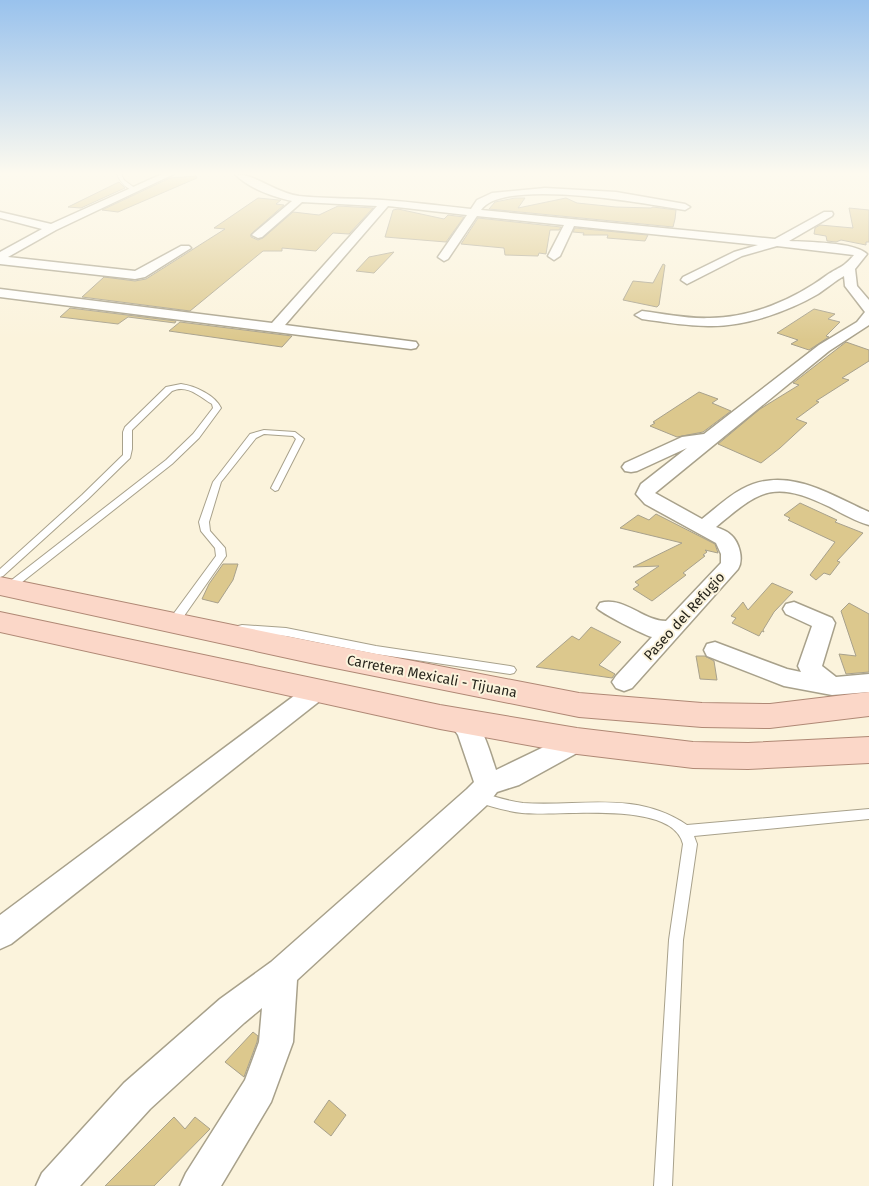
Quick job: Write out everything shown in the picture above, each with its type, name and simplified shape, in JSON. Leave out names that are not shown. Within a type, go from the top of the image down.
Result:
[{"type":"main road","name":"Carretera Mexicali - Tijuana","points":[[3,583],[173,623],[579,705],[702,715],[770,716],[869,704]]},
{"type":"main road","points":[[0,622],[460,721],[576,740],[693,755],[757,755],[869,750]]},
{"type":"street","points":[[0,259],[50,229]]},
{"type":"street","points":[[258,235],[265,229]]},
{"type":"street","points":[[276,327],[362,229]]},
{"type":"street","points":[[444,257],[463,229]]},
{"type":"street","points":[[554,256],[567,229]]},
{"type":"street","points":[[642,315],[708,322],[737,319],[810,293],[825,285],[834,274],[849,269],[861,254],[858,252],[649,229]]},
{"type":"street","points":[[687,280],[738,254],[777,243],[801,229]]},
{"type":"street","points":[[0,259],[135,275],[141,274],[185,248]]},
{"type":"street","points":[[849,269],[851,286],[869,309]]},
{"type":"street","points":[[0,293],[411,345]]},
{"type":"street","points":[[869,315],[866,322],[860,327],[827,346],[647,488],[644,494],[704,527],[749,492],[762,486],[784,484],[804,489],[869,518]]},
{"type":"street","points":[[631,467],[688,441],[711,438]]},
{"type":"street","name":"Paseo del Refugio","points":[[624,682],[731,564],[731,554],[724,539],[704,527]]},
{"type":"street","points":[[608,608],[627,615],[651,629],[673,629]]},
{"type":"street","points":[[794,609],[824,622],[810,666],[813,672],[832,686]]},
{"type":"street","points":[[715,650],[784,678],[832,686],[869,683]]},
{"type":"street","points":[[0,934],[318,690]]},
{"type":"street","points":[[460,721],[470,731],[483,791]]},
{"type":"street","points":[[55,1186],[137,1096],[232,1011],[282,973],[483,791],[576,740]]},
{"type":"street","points":[[199,1186],[259,1090],[276,1042],[282,973]]},
{"type":"lane","points":[[187,385],[215,403],[217,408],[196,436],[169,462],[3,583],[127,456],[129,452],[126,433],[128,429],[169,389],[173,386],[187,385]]},
{"type":"lane","points":[[173,623],[221,556],[220,548],[206,531],[204,522],[217,482],[253,436],[264,432],[295,434],[300,439],[275,488]]},
{"type":"lane","points":[[208,630],[272,630],[376,650],[510,670]]},
{"type":"lane","points":[[483,791],[504,806],[639,810],[668,820],[685,831],[690,844],[676,940],[663,1186]]},
{"type":"lane","points":[[685,831],[869,814]]},
{"type":"building","points":[[224,229],[256,229],[251,234],[251,237],[258,240],[273,229],[353,229],[349,234],[333,233],[316,251],[282,248],[282,251],[263,251],[190,311],[82,297],[104,277],[135,281],[146,279]]},
{"type":"building","points":[[387,229],[455,229],[446,242],[385,237]]},
{"type":"building","points":[[471,229],[559,229],[550,230],[546,254],[539,253],[538,256],[505,255],[504,248],[461,244]]},
{"type":"building","points":[[574,229],[589,229],[648,235],[645,241],[607,238],[608,235],[583,235],[584,233],[573,232]]},
{"type":"building","points":[[815,229],[869,229],[869,242],[866,242],[866,245],[841,240],[836,242],[827,241],[826,236],[814,234]]},
{"type":"building","points":[[394,252],[374,273],[356,271],[369,257]]},
{"type":"building","points":[[663,264],[665,265],[659,305],[657,307],[623,300],[633,281],[653,283]]},
{"type":"building","points":[[70,308],[176,321],[175,323],[128,317],[118,324],[60,317]]},
{"type":"building","points":[[814,309],[835,314],[828,319],[840,322],[826,336],[829,337],[809,350],[791,344],[798,340],[777,333]]},
{"type":"building","points":[[180,322],[292,336],[282,347],[169,331]]},
{"type":"building","points":[[846,342],[869,350],[869,361],[842,378],[849,380],[816,401],[819,402],[796,419],[807,423],[780,448],[761,463],[718,444],[760,409],[799,385],[793,383]]},
{"type":"building","points":[[699,392],[718,399],[712,403],[731,411],[703,432],[677,437],[650,426],[655,423],[653,422]]},
{"type":"building","points":[[800,503],[837,520],[835,522],[863,533],[837,561],[840,562],[830,575],[824,573],[816,580],[810,575],[835,542],[788,520],[790,518],[784,515]]},
{"type":"building","points":[[656,514],[715,544],[718,553],[705,550],[707,552],[703,555],[705,556],[683,573],[686,575],[652,601],[633,589],[639,585],[635,582],[659,566],[633,567],[682,543],[620,528],[638,515],[649,520]]},
{"type":"building","points":[[223,564],[238,564],[233,580],[218,603],[202,599],[209,584]]},
{"type":"building","points":[[772,583],[793,592],[774,612],[763,630],[764,632],[762,631],[759,636],[732,623],[736,618],[731,616],[743,602],[748,610]]},
{"type":"building","points":[[849,603],[869,614],[869,672],[846,674],[839,654],[856,656],[841,611]]},
{"type":"building","points":[[591,627],[621,642],[599,665],[615,674],[612,678],[536,667],[572,636],[579,640]]},
{"type":"building","points":[[696,656],[705,656],[714,661],[717,680],[700,679]]},
{"type":"building","points":[[253,1032],[258,1036],[257,1042],[244,1077],[225,1062]]},
{"type":"building","points":[[329,1100],[346,1115],[331,1136],[314,1122]]},
{"type":"building","points":[[174,1117],[185,1129],[195,1117],[210,1129],[154,1186],[105,1186]]}]
